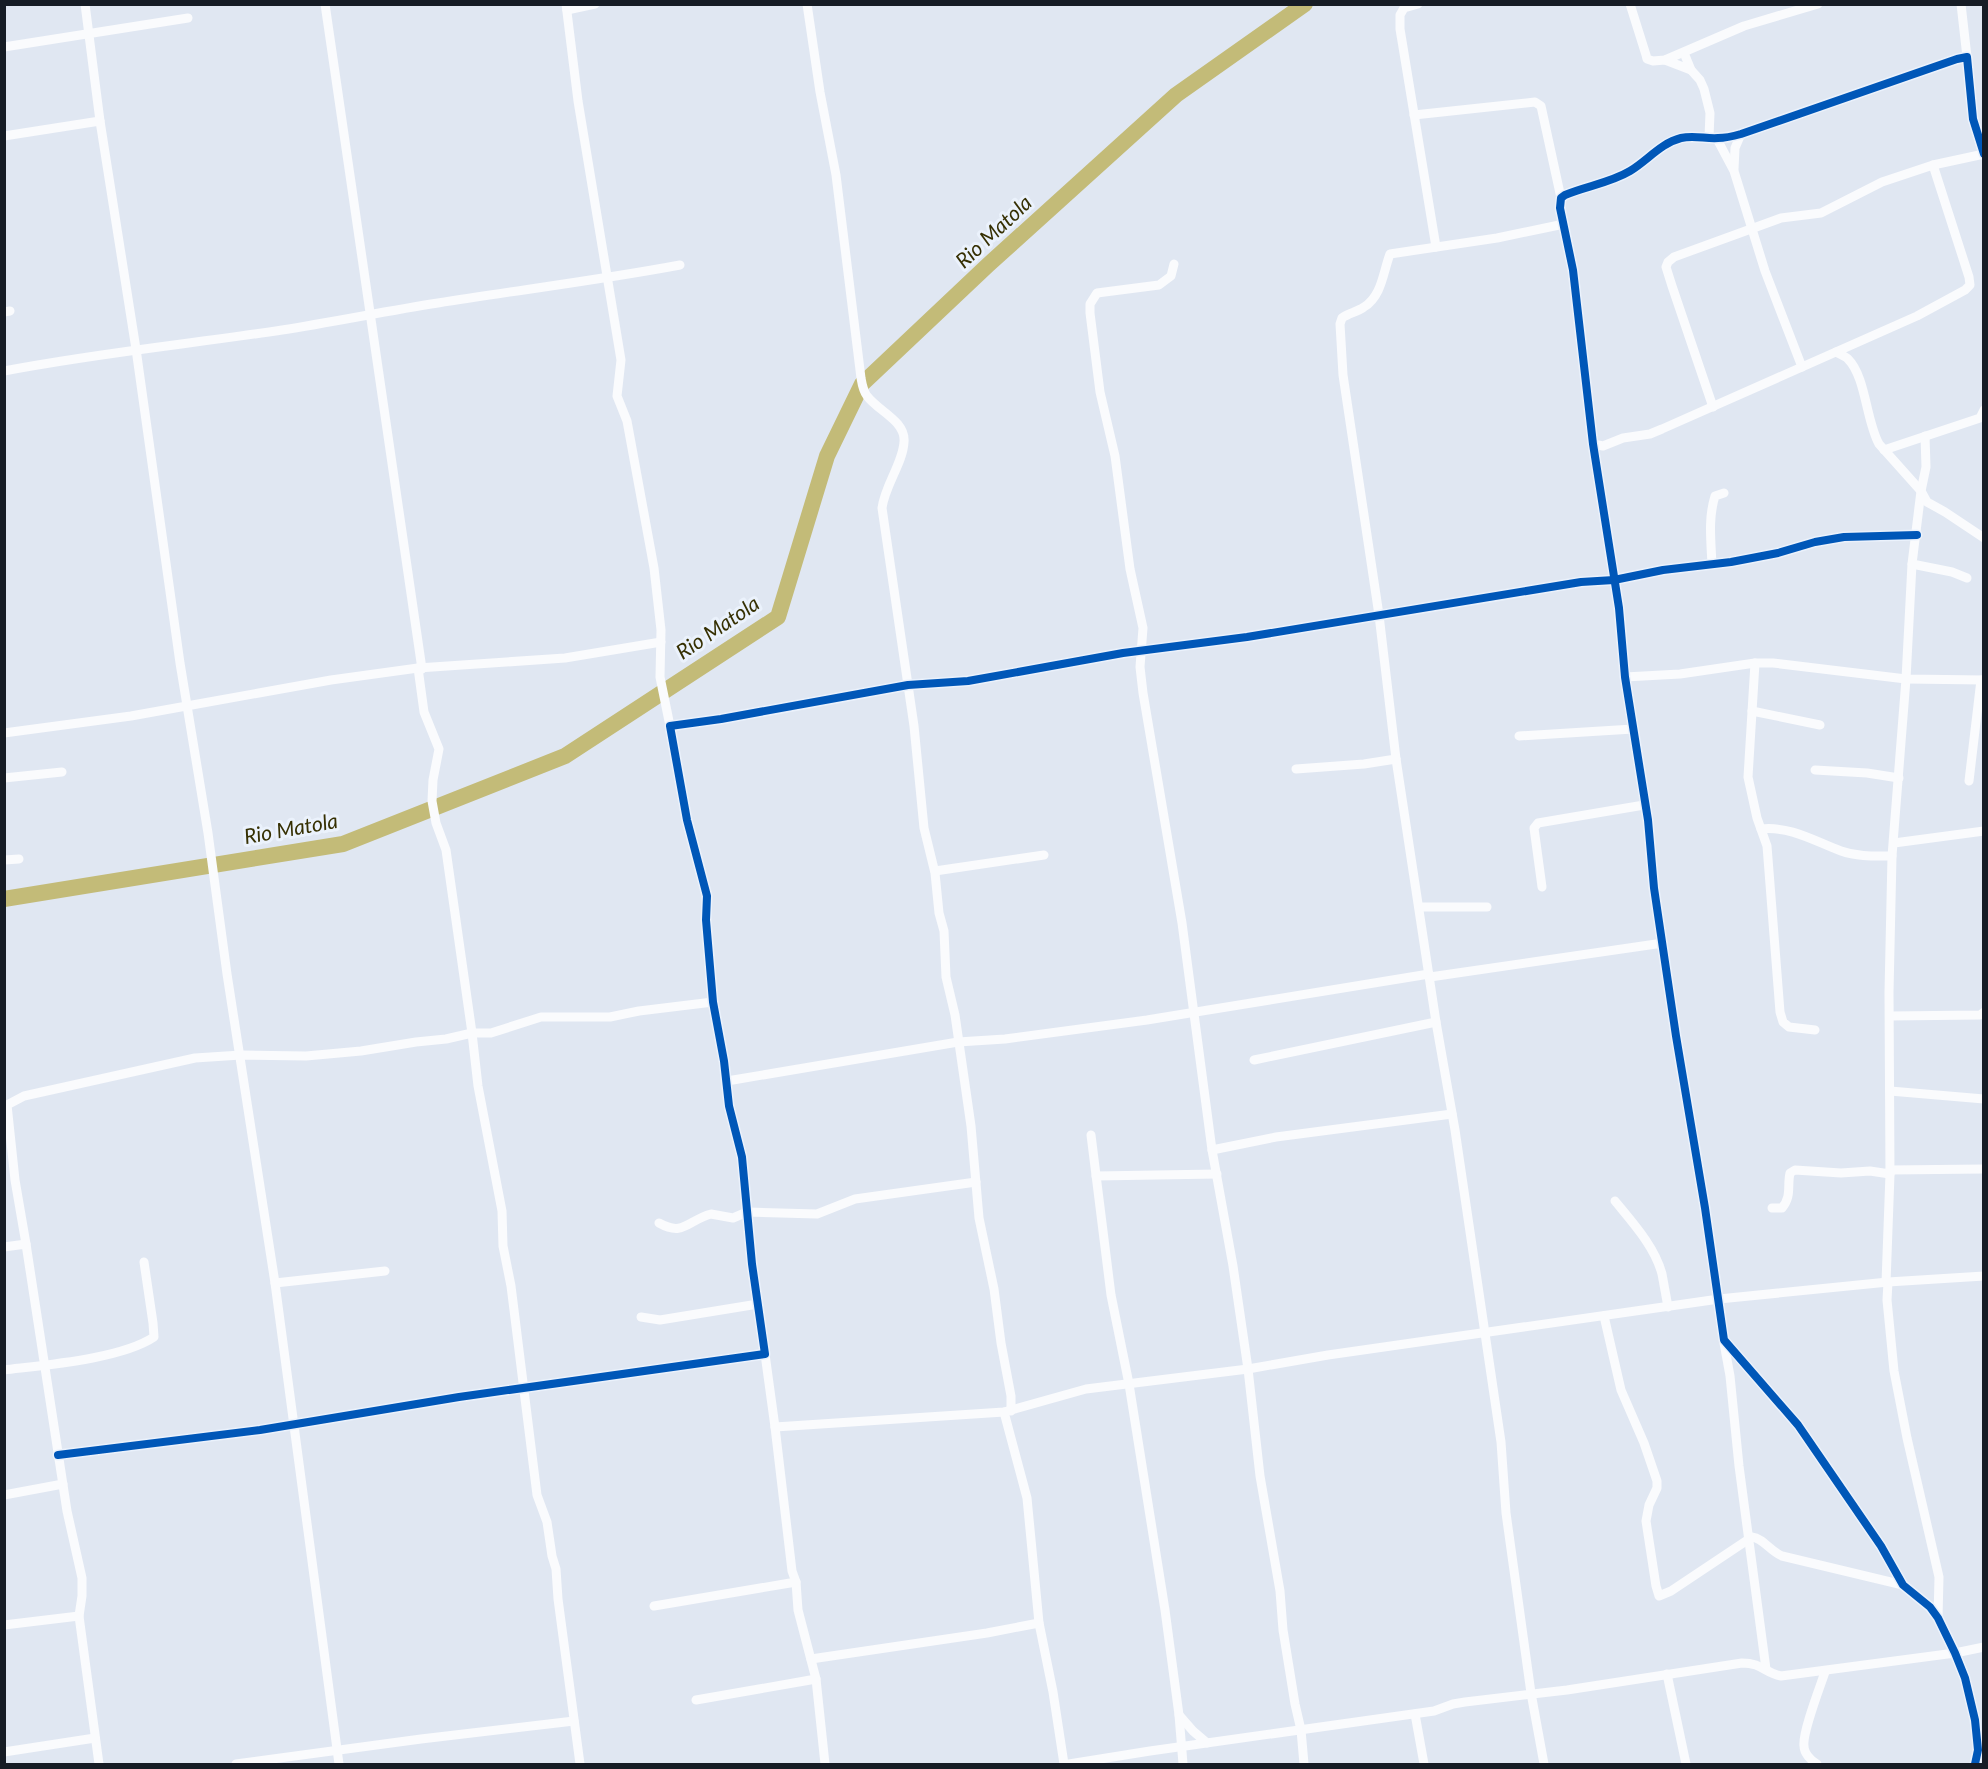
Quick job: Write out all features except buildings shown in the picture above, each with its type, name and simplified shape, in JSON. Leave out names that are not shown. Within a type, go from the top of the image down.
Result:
[{"type":"street","points":[[85,4],[100,121],[275,1283],[339,1764]]},
{"type":"street","points":[[325,4],[371,313],[424,712],[439,749],[433,780],[432,801],[436,823],[446,850],[478,1086],[502,1210],[503,1246],[525,1388],[537,1495],[547,1522],[556,1569],[580,1764]]},
{"type":"street","points":[[595,4],[567,7],[578,101],[621,360],[617,396],[627,421],[660,610],[660,677],[687,820],[707,896],[706,920],[713,1002],[729,1106],[742,1157],[792,1571],[796,1582],[798,1610],[816,1679],[825,1764]]},
{"type":"street","points":[[807,4],[836,175],[861,378],[867,396],[900,427],[905,438],[900,457],[889,480],[882,508],[914,726],[924,828],[935,871],[939,913],[944,931],[945,977],[971,1126],[979,1218],[1011,1396],[1008,1412],[1027,1498],[1040,1623],[1064,1764]]},
{"type":"street","points":[[1418,4],[1404,8],[1400,15],[1400,29],[1436,247]]},
{"type":"street","points":[[1630,4],[1647,59],[1653,61],[1665,60],[1684,53],[1696,45],[1744,26],[1818,4]]},
{"type":"street","points":[[1713,407],[1666,265],[1674,256],[1781,218],[1821,213],[1882,182],[1933,165],[1983,154],[1973,119],[1961,4]]},
{"type":"street","points":[[4,47],[188,18]]},
{"type":"street","points":[[1684,53],[1691,70],[1704,89],[1713,138],[1734,171],[1766,271],[1802,367]]},
{"type":"street","points":[[1561,198],[1576,190],[1615,178],[1631,170],[1674,141],[1683,138],[1713,138],[1741,134],[1967,57]]},
{"type":"street","points":[[1665,60],[1691,70]]},
{"type":"street","points":[[1414,115],[1535,102],[1541,106],[1561,198],[1560,208],[1573,270],[1598,445],[1595,458],[1619,608],[1625,677],[1648,820],[1654,888],[1730,1376],[1739,1466],[1766,1669]]},
{"type":"street","points":[[4,136],[100,121]]},
{"type":"street","points":[[1734,171],[1735,148],[1741,134]]},
{"type":"street","points":[[1598,445],[1650,434],[1959,295],[1970,285],[1970,277],[1933,165]]},
{"type":"street","points":[[1544,1764],[1531,1693],[1506,1513],[1501,1442],[1396,759],[1379,615],[1343,375],[1340,324],[1342,318],[1365,307],[1373,298],[1380,288],[1390,254],[1497,238],[1564,224]]},
{"type":"street","points":[[1174,264],[1171,276],[1159,285],[1097,293],[1090,304],[1100,393],[1115,456],[1130,569],[1143,628],[1140,668],[1143,693],[1182,923],[1212,1150],[1248,1369],[1260,1476],[1279,1583],[1283,1630],[1301,1730],[1304,1764]]},
{"type":"street","points":[[4,371],[58,360],[283,330],[371,313],[680,265]]},
{"type":"street","points":[[1848,346],[1848,359],[1864,396],[1874,436],[1921,491],[1925,500],[1983,538]]},
{"type":"street","points":[[1836,352],[1848,359]]},
{"type":"street","points":[[1884,450],[1980,418],[1983,410]]},
{"type":"street","points":[[1924,436],[1926,467],[1912,564],[1906,680],[1892,856],[1887,1300],[1894,1371],[1940,1577],[1938,1618]]},
{"type":"street","points":[[1712,565],[1710,526],[1712,505],[1715,496],[1724,492]]},
{"type":"street","points":[[1920,516],[1933,507]]},
{"type":"street","points":[[670,726],[908,685],[968,681],[1141,650],[1247,637],[1581,582],[1614,580],[1664,570],[1712,565],[1844,537],[1917,534]]},
{"type":"street","points":[[1912,564],[1952,572],[1967,578]]},
{"type":"street","points":[[4,733],[187,706],[278,688],[420,669],[565,658],[661,642]]},
{"type":"street","points":[[1625,677],[1680,675],[1755,663],[1773,663],[1906,680],[1982,680],[1969,781]]},
{"type":"street","points":[[1755,663],[1748,777],[1767,846],[1780,1012],[1783,1022],[1789,1027],[1815,1030]]},
{"type":"street","points":[[1752,711],[1821,724]]},
{"type":"street","points":[[1519,736],[1633,729]]},
{"type":"street","points":[[1296,769],[1396,759]]},
{"type":"street","points":[[1815,770],[1867,773],[1899,778]]},
{"type":"street","points":[[4,778],[62,772]]},
{"type":"street","points":[[1542,887],[1534,828],[1538,823],[1644,805]]},
{"type":"street","points":[[1761,829],[1783,829],[1796,832],[1853,854],[1892,856]]},
{"type":"street","points":[[1894,843],[1983,831]]},
{"type":"street","points":[[935,871],[1044,855]]},
{"type":"street","points":[[4,860],[19,859]]},
{"type":"street","points":[[1419,908],[1487,907]]},
{"type":"street","points":[[727,1082],[958,1042],[1005,1039],[1147,1020],[1663,943]]},
{"type":"street","points":[[6,1106],[24,1096],[195,1058],[241,1054],[317,1055],[446,1039],[472,1032],[491,1033],[541,1017],[610,1017],[713,1002]]},
{"type":"street","points":[[1890,1016],[1980,1015],[1983,1012]]},
{"type":"street","points":[[1254,1060],[1436,1022]]},
{"type":"street","points":[[1890,1091],[1983,1099]]},
{"type":"street","points":[[4,1094],[15,1180],[58,1455],[82,1578],[79,1616],[99,1764]]},
{"type":"street","points":[[1212,1150],[1276,1137],[1452,1114]]},
{"type":"street","points":[[1091,1135],[1112,1295],[1129,1384],[1165,1610],[1183,1764]]},
{"type":"street","points":[[1772,1208],[1782,1208],[1786,1203],[1790,1194],[1790,1173],[1795,1170],[1841,1173],[1983,1169]]},
{"type":"street","points":[[1096,1176],[1217,1174]]},
{"type":"street","points":[[658,1223],[672,1229],[680,1229],[707,1214],[733,1218],[747,1212],[817,1214],[855,1199],[976,1182]]},
{"type":"street","points":[[1615,1202],[1646,1240],[1661,1272],[1668,1307]]},
{"type":"street","points":[[4,1247],[26,1244]]},
{"type":"street","points":[[4,1370],[124,1351],[154,1337],[144,1262]]},
{"type":"street","points":[[275,1283],[385,1271]]},
{"type":"street","points":[[775,1427],[1008,1412],[1086,1389],[1248,1369],[1328,1355],[1719,1299],[1887,1282],[1983,1276]]},
{"type":"street","points":[[641,1317],[660,1320],[758,1304]]},
{"type":"street","points":[[1604,1316],[1621,1390],[1644,1443],[1657,1481],[1657,1488],[1649,1504],[1646,1521],[1659,1596],[1671,1591],[1749,1537],[1758,1538],[1771,1551],[1782,1556],[1903,1585]]},
{"type":"street","points":[[1724,1340],[1798,1425],[1881,1546],[1903,1585],[1930,1607],[1938,1618],[1965,1678],[1975,1720],[1978,1750],[1975,1764]]},
{"type":"street","points":[[58,1455],[204,1438],[765,1353]]},
{"type":"street","points":[[1011,1396],[1023,1407]]},
{"type":"street","points":[[4,1495],[63,1484]]},
{"type":"street","points":[[654,1606],[796,1582]]},
{"type":"street","points":[[4,1625],[79,1616]]},
{"type":"street","points":[[811,1659],[1040,1623]]},
{"type":"street","points":[[1069,1764],[1415,1714],[1434,1711],[1453,1704],[1567,1690],[1742,1663],[1757,1664],[1781,1676],[1955,1653],[1983,1647]]},
{"type":"street","points":[[1817,1764],[1808,1757],[1803,1747],[1825,1671]]},
{"type":"street","points":[[1666,1674],[1686,1764]]},
{"type":"street","points":[[696,1700],[816,1679]]},
{"type":"street","points":[[1415,1714],[1424,1764]]},
{"type":"street","points":[[1179,1715],[1207,1743]]},
{"type":"street","points":[[236,1764],[574,1720]]},
{"type":"street","points":[[4,1752],[95,1738]]},
{"type":"waterway","name":"Rio Matola","points":[[4,899],[343,844],[565,756],[778,617],[827,456],[862,384],[988,265],[1176,95],[1305,4]]},
{"type":"cycle path","points":[[1975,1764],[1978,1750],[1975,1720],[1965,1678],[1938,1618],[1930,1607],[1903,1585],[1881,1546],[1798,1425],[1724,1340],[1654,888],[1648,820],[1625,677],[1619,608],[1593,444],[1573,270],[1560,208],[1561,198],[1565,195],[1622,175],[1674,140],[1686,137],[1721,138],[1741,134],[1967,57],[1973,119],[1984,154]]},
{"type":"cycle path","points":[[58,1455],[260,1430],[459,1397],[765,1354],[752,1264],[742,1157],[729,1106],[724,1061],[713,1002],[706,920],[707,896],[687,820],[670,726],[908,685],[968,681],[1123,653],[1247,637],[1581,582],[1614,580],[1663,570],[1731,562],[1844,537],[1917,535]]}]
